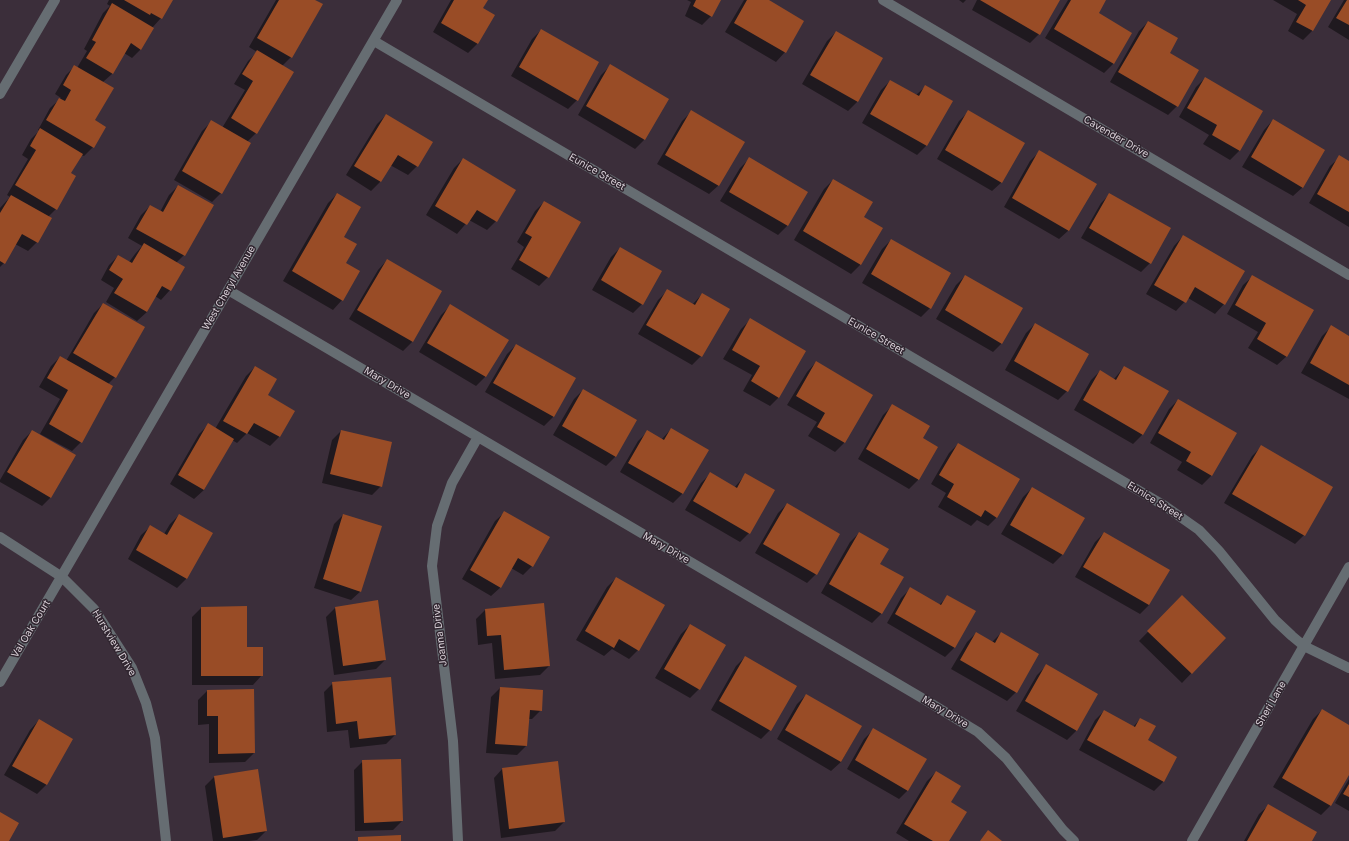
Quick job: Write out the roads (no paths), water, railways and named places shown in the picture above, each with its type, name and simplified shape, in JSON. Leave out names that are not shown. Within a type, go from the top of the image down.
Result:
[{"type":"street","points":[[0,94],[56,0]]},
{"type":"street","name":"West Cheryl Avenue","points":[[62,577],[398,0]]},
{"type":"street","name":"Cavender Drive","points":[[883,0],[1349,276]]},
{"type":"street","name":"Eunice Street","points":[[374,41],[1164,506],[1199,530],[1219,551],[1275,620],[1304,646],[1349,668]]},
{"type":"street","name":"Mary Drive","points":[[228,290],[978,732],[1006,758],[1063,830],[1074,841]]},
{"type":"street","name":"Joanna Drive","points":[[458,841],[453,741],[432,566],[437,526],[450,490],[478,437]]},
{"type":"street","name":"Hurstview Drive","points":[[0,537],[62,577],[94,609],[132,668],[146,702],[155,738],[166,841]]},
{"type":"street","name":"Sheri Lane","points":[[1192,841],[1349,567]]},
{"type":"street","name":"Val Oak Court","points":[[0,682],[62,577]]}]
